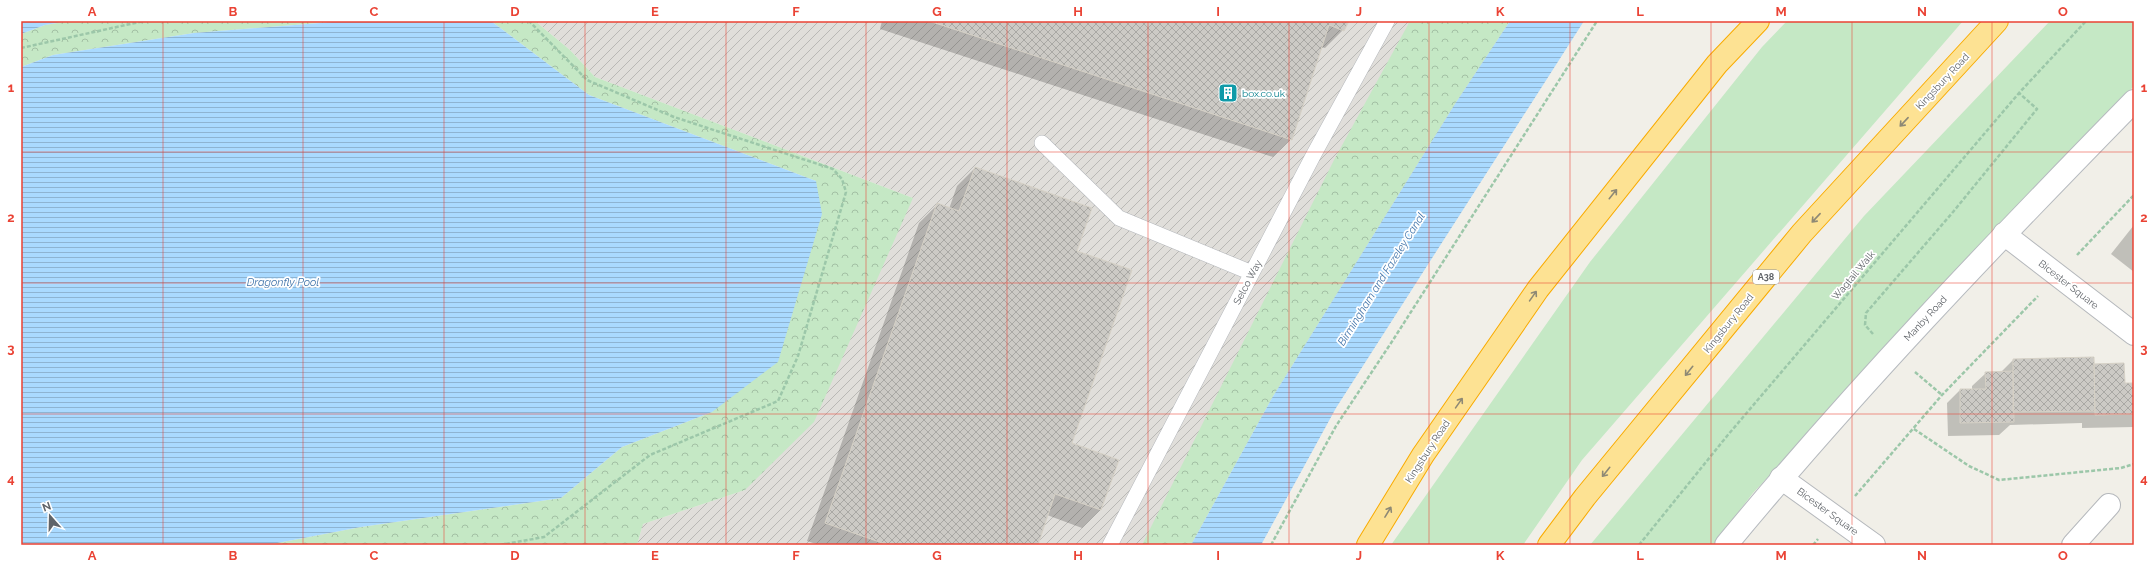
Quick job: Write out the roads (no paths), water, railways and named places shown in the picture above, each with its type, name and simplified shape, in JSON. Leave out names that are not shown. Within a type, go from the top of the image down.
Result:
[{"type":"highway","name":"Kingsbury Road","points":[[1368,545],[1423,455],[1538,289],[1717,64],[1758,21]]},
{"type":"highway","name":"Kingsbury Road","points":[[1549,545],[1585,497],[1802,233],[1997,21]]},
{"type":"street","name":"Manby Road","points":[[1726,545],[1781,478],[1893,353],[2004,234],[2134,101]]},
{"type":"street","name":"Bicester Square","points":[[2004,234],[2134,334]]},
{"type":"street","name":"Bicester Square","points":[[1781,478],[1874,545]]},
{"type":"street","points":[[2073,545],[2109,505]]},
{"type":"lane","name":"Selco Way","points":[[1110,545],[1252,273],[1387,21]]},
{"type":"lane","points":[[1042,144],[1119,218],[1252,273]]},
{"type":"water","points":[[21,21],[69,21],[45,25],[21,34]]},
{"type":"water","name":"Dragonfly Pool","points":[[345,21],[491,21],[589,95],[816,181],[822,214],[778,362],[712,412],[622,447],[561,498],[361,527],[267,545],[21,545],[21,67],[53,55],[194,33]]},
{"type":"water","name":"Birmingham and Fazeley Canal","points":[[1510,21],[1584,21],[1336,408],[1261,545],[1191,545],[1272,398],[1455,104]]},
{"type":"place","name":"box.co.uk","points":[[1228,93]]}]
